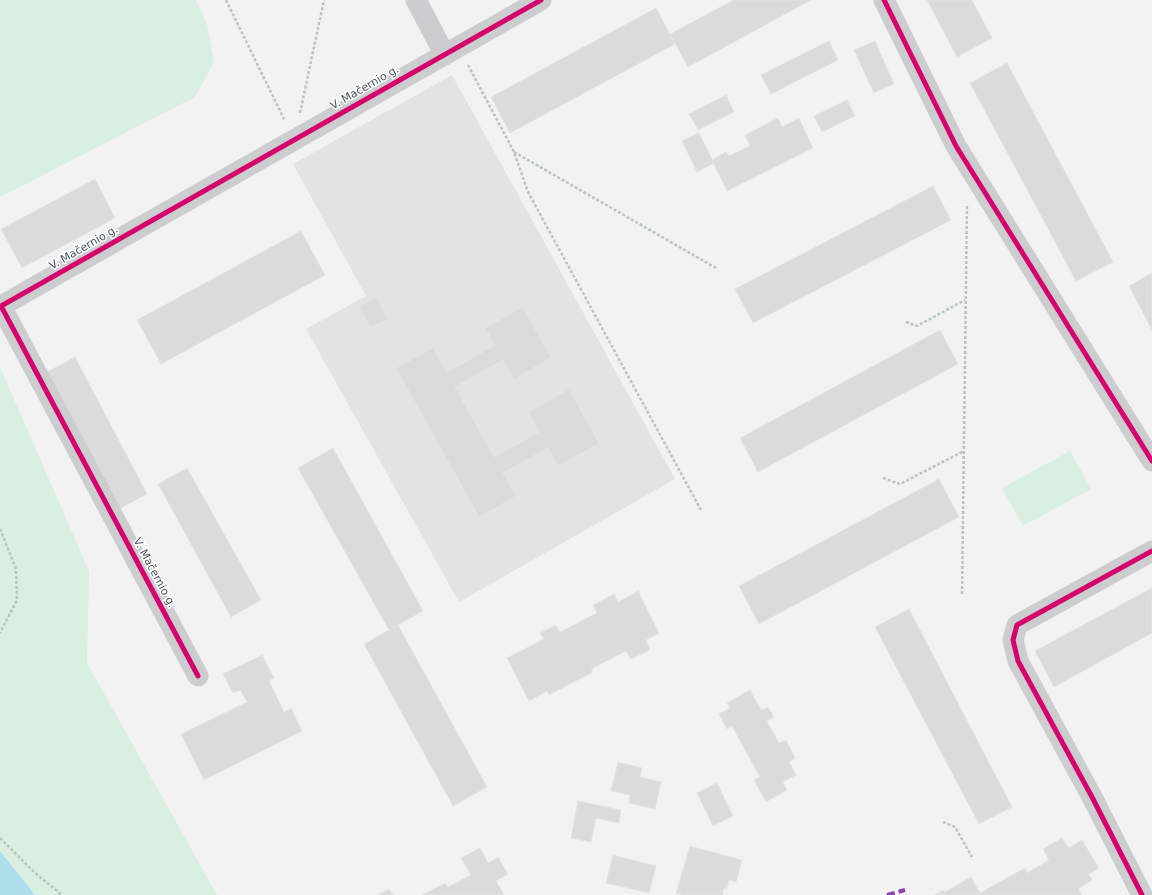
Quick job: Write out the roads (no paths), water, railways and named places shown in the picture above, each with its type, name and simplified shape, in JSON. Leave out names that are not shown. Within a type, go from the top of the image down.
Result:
[{"type":"street","points":[[416,0],[452,51]]},
{"type":"street","name":"V. Mačernio g.","points":[[198,676],[1,306],[541,0]]},
{"type":"street","points":[[884,0],[956,146],[1152,461]]},
{"type":"street","points":[[1142,895],[1092,797],[1018,661],[1013,640],[1017,625],[1152,552]]},
{"type":"water","points":[[0,851],[35,895],[0,895]]}]
